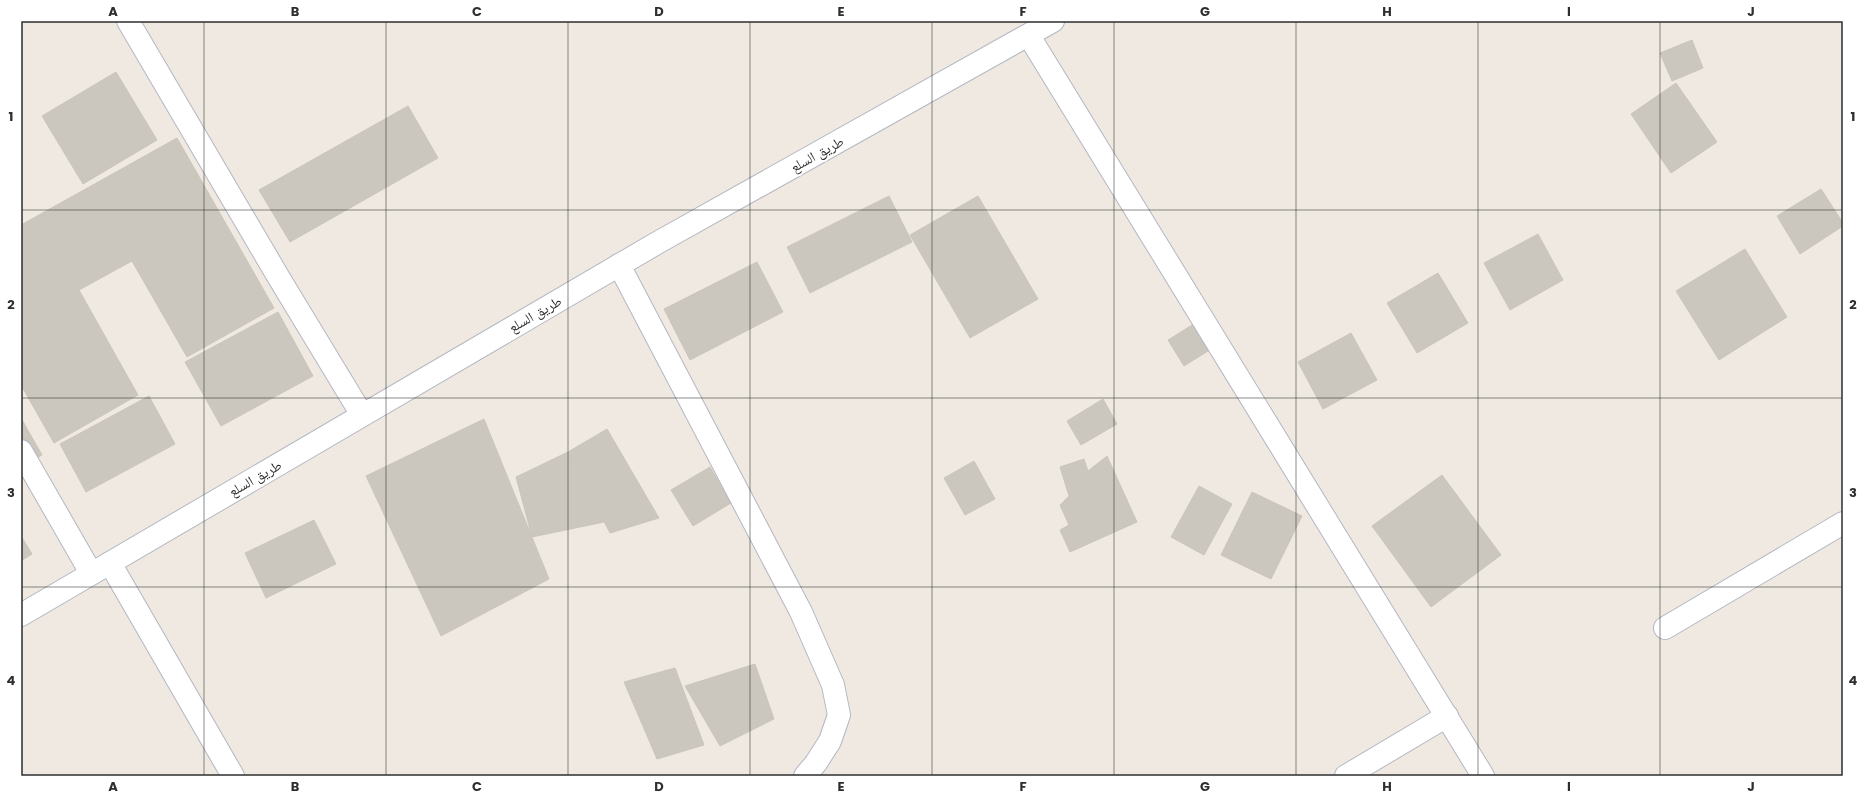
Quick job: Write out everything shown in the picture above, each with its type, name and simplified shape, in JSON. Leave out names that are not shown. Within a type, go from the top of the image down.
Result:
[{"type":"street","points":[[128,21],[279,278],[362,415]]},
{"type":"street","name":"طريق السلع","points":[[21,615],[619,265],[1029,36],[1053,21]]},
{"type":"street","points":[[1029,36],[1484,776]]},
{"type":"street","points":[[619,265],[801,612],[833,685],[839,715],[830,741],[816,763],[805,776]]},
{"type":"street","points":[[21,451],[91,573]]},
{"type":"street","points":[[1665,628],[1843,523]]},
{"type":"street","points":[[110,563],[233,776]]},
{"type":"street","points":[[1346,776],[1447,716]]},
{"type":"building","points":[[1692,40],[1703,68],[1672,81],[1660,53]]},
{"type":"building","points":[[116,72],[157,140],[83,184],[42,116]]},
{"type":"building","points":[[1676,83],[1717,142],[1671,173],[1631,114]]},
{"type":"building","points":[[408,106],[438,158],[290,242],[259,190]]},
{"type":"building","points":[[177,138],[274,308],[187,357],[132,261],[79,290],[138,395],[54,443],[21,385],[21,225]]},
{"type":"building","points":[[1821,189],[1843,223],[1843,226],[1800,254],[1777,216]]},
{"type":"building","points":[[889,196],[912,242],[810,293],[787,247]]},
{"type":"building","points":[[978,196],[1038,299],[970,338],[910,235]]},
{"type":"building","points":[[1538,234],[1563,280],[1510,310],[1484,263]]},
{"type":"building","points":[[1745,249],[1787,317],[1719,360],[1676,291]]},
{"type":"building","points":[[757,262],[783,312],[690,360],[664,309]]},
{"type":"building","points":[[1438,273],[1468,323],[1417,353],[1387,303]]},
{"type":"building","points":[[278,312],[313,376],[221,426],[185,362]]},
{"type":"building","points":[[1192,325],[1208,351],[1184,366],[1168,340]]},
{"type":"building","points":[[1351,333],[1377,380],[1323,409],[1298,362]]},
{"type":"building","points":[[149,396],[175,444],[86,492],[60,444]]},
{"type":"building","points":[[1103,399],[1117,424],[1081,445],[1067,421]]},
{"type":"building","points":[[21,418],[42,455],[21,467]]},
{"type":"building","points":[[484,419],[549,579],[441,636],[366,476]]},
{"type":"building","points":[[607,429],[659,518],[610,533],[568,452]]},
{"type":"building","points":[[568,452],[604,522],[532,537],[516,477]]},
{"type":"building","points":[[1107,456],[1137,522],[1070,552],[1060,530],[1069,525],[1060,505],[1069,496],[1060,467],[1084,459],[1088,471]]},
{"type":"building","points":[[974,461],[995,499],[965,515],[944,478]]},
{"type":"building","points":[[710,467],[731,503],[693,526],[671,490]]},
{"type":"building","points":[[1442,475],[1501,555],[1431,607],[1372,526]]},
{"type":"building","points":[[1199,486],[1232,504],[1204,555],[1171,537]]},
{"type":"building","points":[[1252,492],[1302,516],[1271,579],[1221,555]]},
{"type":"building","points":[[314,520],[336,564],[266,598],[245,553]]},
{"type":"building","points":[[21,536],[32,554],[21,561]]},
{"type":"building","points":[[755,664],[774,719],[720,746],[685,686]]},
{"type":"building","points":[[675,668],[704,745],[657,759],[624,682]]}]
